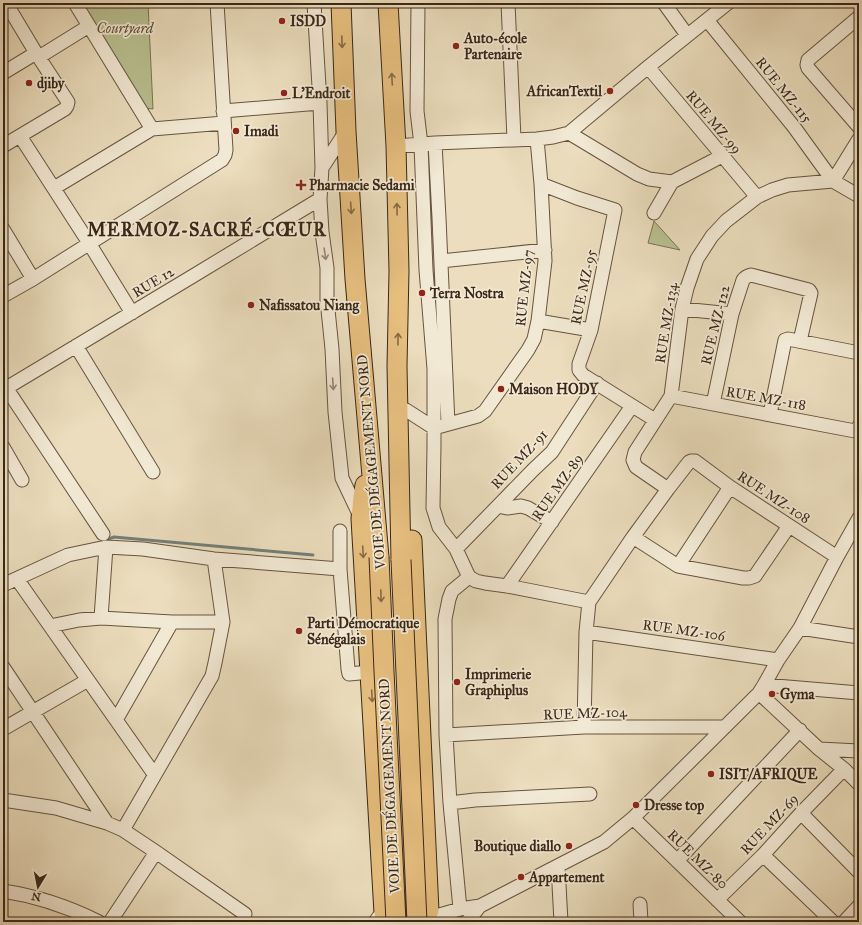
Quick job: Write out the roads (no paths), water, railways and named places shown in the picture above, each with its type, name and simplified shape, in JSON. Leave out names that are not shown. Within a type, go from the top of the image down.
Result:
[{"type":"highway","name":"VOIE DE DÉGAGEMENT NORD","points":[[341,3],[346,131],[355,279],[379,557],[384,671],[385,919]]},
{"type":"highway","name":"VOIE DE DÉGAGEMENT NORD","points":[[388,3],[396,146],[399,271],[397,366],[401,560],[431,918]]},
{"type":"highway","points":[[397,366],[404,391],[406,410],[431,918]]},
{"type":"highway","points":[[371,458],[363,497],[361,519],[385,919]]},
{"type":"street","points":[[3,146],[65,109],[68,102],[6,3]]},
{"type":"street","points":[[75,3],[152,129]]},
{"type":"street","points":[[3,296],[33,279],[222,160],[226,150],[217,3]]},
{"type":"street","points":[[314,3],[322,168],[320,199],[322,232],[327,268],[327,300],[332,349],[335,404],[342,478],[361,519]]},
{"type":"street","points":[[418,3],[417,111],[426,270],[434,369],[433,508],[439,527],[456,549],[469,577],[476,581],[485,583],[589,602]]},
{"type":"street","points":[[508,3],[514,139]]},
{"type":"street","points":[[664,3],[687,35]]},
{"type":"street","points":[[396,146],[537,139],[569,133],[728,3]]},
{"type":"street","points":[[859,17],[807,62],[808,68],[859,127]]},
{"type":"street","name":"RUE MZ-115","points":[[707,20],[794,128],[833,181]]},
{"type":"street","points":[[3,73],[89,26]]},
{"type":"street","name":"RUE MZ-99","points":[[648,67],[757,197]]},
{"type":"street","points":[[54,188],[152,129],[320,103]]},
{"type":"street","points":[[322,168],[346,131]]},
{"type":"street","points":[[569,133],[637,174],[649,179],[672,182]]},
{"type":"street","points":[[20,136],[132,313]]},
{"type":"street","name":"RUE MZ-97","points":[[434,428],[478,416],[485,411],[528,350],[534,339],[538,321],[545,261],[537,139]]},
{"type":"street","points":[[859,139],[833,181],[859,196]]},
{"type":"street","points":[[435,143],[440,218],[440,261],[448,424]]},
{"type":"street","points":[[654,213],[672,182],[722,156]]},
{"type":"street","name":"RUE MZ-134","points":[[668,489],[636,467],[633,460],[635,452],[671,396],[682,308],[697,259],[712,236],[726,221],[757,197],[788,185],[833,181]]},
{"type":"street","name":"RUE MZ-95","points":[[541,184],[577,198],[615,210],[592,330],[579,364],[579,370],[583,375],[597,384]]},
{"type":"street","name":"RUE 12","points":[[4,387],[132,313],[320,199]]},
{"type":"street","points":[[3,229],[33,279]]},
{"type":"street","points":[[440,261],[545,250]]},
{"type":"street","name":"RUE MZ-122","points":[[713,404],[732,314],[743,280],[748,276],[751,275],[809,290],[811,293],[800,341]]},
{"type":"street","points":[[682,308],[732,314]]},
{"type":"street","points":[[538,321],[592,330]]},
{"type":"street","points":[[770,414],[786,340],[800,341],[859,353]]},
{"type":"street","points":[[76,346],[153,472]]},
{"type":"street","points":[[597,384],[655,420]]},
{"type":"street","name":"RUE MZ-91","points":[[456,549],[552,452],[597,384]]},
{"type":"street","points":[[4,387],[103,534]]},
{"type":"street","name":"RUE MZ-118","points":[[671,396],[857,428]]},
{"type":"street","name":"RUE MZ-89","points":[[507,586],[632,406]]},
{"type":"street","points":[[406,410],[434,428]]},
{"type":"street","points":[[3,447],[22,480]]},
{"type":"street","name":"RUE MZ-108","points":[[668,489],[689,462],[691,460],[695,461],[730,487],[837,557]]},
{"type":"street","points":[[678,566],[730,487]]},
{"type":"street","points":[[584,727],[586,632],[589,602],[668,489]]},
{"type":"street","points":[[498,506],[507,508],[521,506],[528,508],[552,522]]},
{"type":"street","points":[[385,919],[389,911],[419,908],[431,918],[460,909],[480,906],[604,842],[633,818],[725,727],[761,689],[778,660],[800,628],[859,518]]},
{"type":"street","points":[[633,537],[678,566],[743,578],[755,576],[789,526]]},
{"type":"street","points":[[340,531],[340,569],[349,674],[370,672]]},
{"type":"street","points":[[3,585],[68,555],[106,547],[143,549],[214,559],[340,569]]},
{"type":"street","points":[[101,618],[106,547]]},
{"type":"street","points":[[123,830],[212,676],[216,663],[222,622],[214,559]]},
{"type":"street","points":[[460,909],[450,803],[446,735],[445,619],[452,591],[469,577]]},
{"type":"street","points":[[17,579],[154,774]]},
{"type":"street","points":[[50,626],[79,620],[101,618],[172,622],[222,622]]},
{"type":"street","points":[[116,720],[172,622]]},
{"type":"street","points":[[800,628],[859,637]]},
{"type":"street","name":"RUE MZ-106","points":[[586,632],[778,660]]},
{"type":"street","points":[[3,667],[108,823]]},
{"type":"street","points":[[3,729],[88,680]]},
{"type":"street","points":[[761,689],[859,693]]},
{"type":"street","points":[[761,689],[800,730],[859,784]]},
{"type":"street","name":"RUE MZ-104","points":[[446,735],[584,727],[725,727]]},
{"type":"street","points":[[678,861],[800,730]]},
{"type":"street","points":[[820,749],[859,751]]},
{"type":"street","name":"RUE MZ-69","points":[[717,900],[763,855],[844,769]]},
{"type":"street","points":[[450,803],[475,800],[590,794]]},
{"type":"street","points":[[3,800],[56,808],[108,823],[123,830],[245,914]]},
{"type":"street","points":[[801,813],[859,872]]},
{"type":"street","name":"RUE MZ-80","points":[[633,818],[740,922]]},
{"type":"street","points":[[110,922],[156,852]]},
{"type":"street","points":[[763,855],[832,922]]},
{"type":"street","points":[[558,866],[561,922]]},
{"type":"street","points":[[3,891],[49,902],[99,922]]},
{"type":"street","points":[[640,904],[640,922]]},
{"type":"street","points":[[467,922],[480,906]]},
{"type":"street","points":[[844,922],[859,906]]},
{"type":"waterway","points":[[103,541],[114,537],[313,555]]},
{"type":"place","name":"ISDD","points":[[282,21]]},
{"type":"place","name":"Auto-école Partenaire","points":[[456,46]]},
{"type":"place","name":"djiby","points":[[29,83]]},
{"type":"place","name":"AfricanTextil","points":[[610,91]]},
{"type":"place","name":"L'Endroit","points":[[284,93]]},
{"type":"place","name":"Imadi","points":[[236,131]]},
{"type":"place","name":"Pharmacie Sedami","points":[[301,185]]},
{"type":"place","name":"Terra Nostra","points":[[422,293]]},
{"type":"place","name":"Nafissatou Niang","points":[[251,305]]},
{"type":"place","name":"Maison HODY","points":[[501,389]]},
{"type":"place","name":"Parti Démocratique Sénégalais","points":[[299,631]]},
{"type":"place","name":"Imprimerie Graphiplus","points":[[457,682]]},
{"type":"place","name":"Gyma","points":[[772,694]]},
{"type":"place","name":"ISIT/AFRIQUE","points":[[711,774]]},
{"type":"place","name":"Dresse top","points":[[636,805]]},
{"type":"place","name":"Boutique diallo","points":[[569,846]]},
{"type":"place","name":"Appartement","points":[[521,877]]},
{"type":"district","name":"MERMOZ-SACRÉ-CŒUR","points":[[207,230]]},
{"type":"park label","name":"Courtyard","points":[[125,28]]}]
